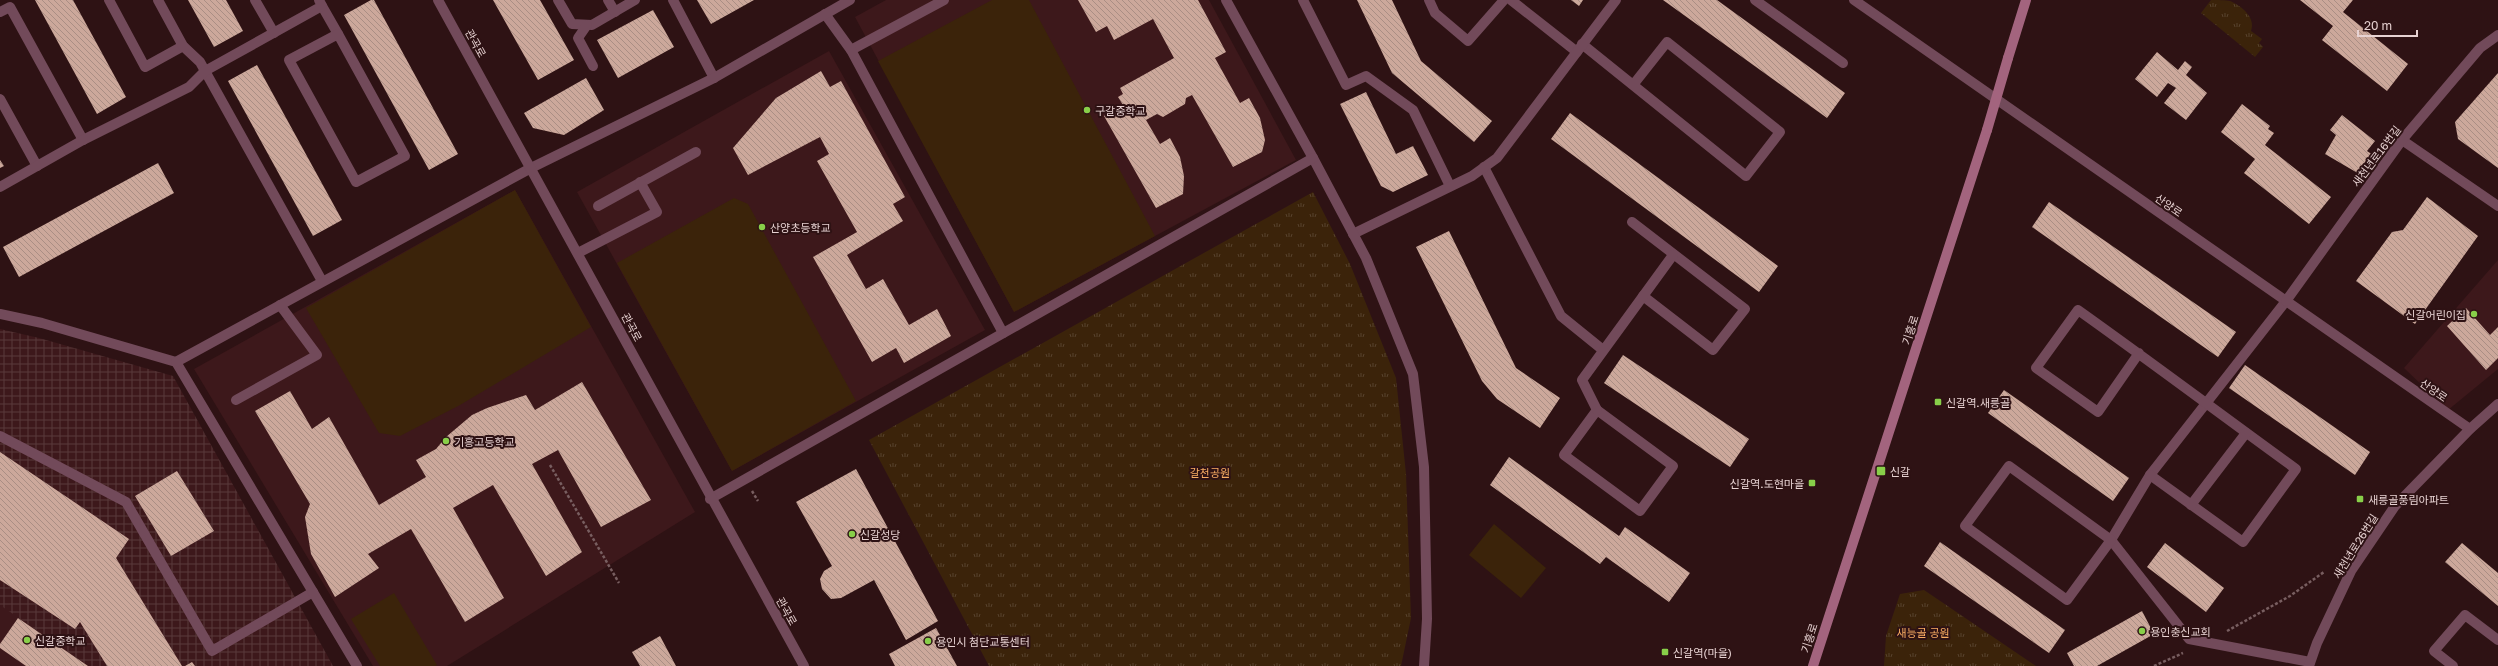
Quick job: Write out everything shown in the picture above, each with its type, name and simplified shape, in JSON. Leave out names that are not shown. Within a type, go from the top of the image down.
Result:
[{"type":"main road","name":"기흥로","points":[[1813,666],[1987,130],[2026,0]]},
{"type":"street","points":[[109,0],[145,67],[182,46]]},
{"type":"street","points":[[158,0],[182,46],[200,62],[322,281]]},
{"type":"street","points":[[256,0],[274,33]]},
{"type":"street","name":"관곡로","points":[[438,0],[578,253],[710,499],[804,666]]},
{"type":"street","points":[[558,0],[572,24],[587,25],[592,25],[635,0]]},
{"type":"street","points":[[608,0],[614,12]]},
{"type":"street","points":[[673,0],[714,78]]},
{"type":"street","points":[[176,362],[531,168],[714,78],[850,0]]},
{"type":"street","points":[[851,50],[944,0]]},
{"type":"street","points":[[1226,0],[1366,258],[1413,374],[1424,467],[1427,619],[1424,666]]},
{"type":"street","points":[[1303,0],[1346,85],[1366,76],[1413,110],[1450,186]]},
{"type":"street","points":[[1429,0],[1435,13],[1468,41],[1504,0]]},
{"type":"street","points":[[1511,0],[1633,85],[1746,176],[1780,132],[1667,42],[1633,85]]},
{"type":"street","points":[[1352,234],[1450,186],[1497,158],[1616,0]]},
{"type":"street","points":[[1755,0],[1843,63]]},
{"type":"street","name":"산양로","points":[[1854,0],[2470,429]]},
{"type":"street","points":[[0,187],[83,140],[189,87],[205,71],[274,33],[320,3],[338,34],[405,156],[356,182],[289,60],[338,34]]},
{"type":"street","points":[[0,12],[10,7],[83,140]]},
{"type":"street","points":[[825,14],[851,50],[1003,333]]},
{"type":"street","points":[[587,25],[578,38],[593,66]]},
{"type":"street","name":"새천년로16번길","points":[[2111,540],[2009,466],[1965,526],[2067,600],[2111,540],[2150,475],[2286,301],[2402,140],[2480,48],[2498,35]]},
{"type":"street","points":[[0,99],[37,166]]},
{"type":"street","points":[[2402,140],[2498,206]]},
{"type":"street","points":[[598,206],[696,152]]},
{"type":"street","points":[[710,499],[1313,158]]},
{"type":"street","points":[[1484,167],[1561,316],[1603,350]]},
{"type":"street","points":[[578,253],[657,212],[640,182]]},
{"type":"street","points":[[1632,222],[1745,310],[1713,350],[1642,296]]},
{"type":"street","points":[[1597,410],[1564,455],[1640,511],[1673,466],[1597,410],[1582,380],[1673,255]]},
{"type":"street","points":[[236,400],[317,355],[280,305]]},
{"type":"street","points":[[2139,353],[2098,412],[2036,368],[2078,310],[2139,353],[2205,404],[2296,469],[2243,542],[2150,475]]},
{"type":"street","points":[[0,314],[42,323],[176,362],[357,666]]},
{"type":"street","name":"새천년로26번길","points":[[2309,664],[2351,571],[2395,506],[2470,429],[2498,404]]},
{"type":"street","points":[[2191,505],[2246,433]]},
{"type":"street","points":[[0,436],[126,502],[212,651],[313,592]]},
{"type":"street","points":[[2111,540],[2189,639],[2309,664]]},
{"type":"street","points":[[2453,666],[2434,651],[2464,615],[2498,640]]},
{"type":"path","points":[[550,465],[619,583]]},
{"type":"path","points":[[2154,666],[2204,642],[2290,596],[2324,572]]},
{"type":"shaded area","name":"구갈중학교","points":[[886,0],[1209,0],[1296,160],[1014,312],[855,17]]},
{"type":"shaded area","name":"산양초등학교","points":[[829,51],[985,330],[732,471],[577,192]]},
{"type":"shaded area","name":"기흥고등학교","points":[[515,190],[695,512],[447,666],[373,666],[194,369]]},
{"type":"shaded area","name":"신갈어린이집","points":[[2498,260],[2498,369],[2448,410],[2404,368]]},
{"type":"shaded area","points":[[0,329],[39,338],[173,376],[333,666],[88,666],[0,605]]},
{"type":"shaded area","name":"신갈중학교","points":[[0,604],[95,666],[0,666]]},
{"type":"green space","points":[[992,0],[1029,0],[1155,236],[1014,312],[878,61]]},
{"type":"green space","points":[[2211,0],[2230,1],[2247,13],[2252,22],[2251,31],[2262,39],[2259,43],[2263,47],[2255,57],[2201,13]]},
{"type":"green space","points":[[515,190],[591,327],[460,405],[400,436],[379,433],[306,308]]},
{"type":"green space","name":"갈천공원","points":[[1313,192],[1350,264],[1396,378],[1406,474],[1411,618],[1401,666],[989,666],[869,440]]},
{"type":"green space","points":[[734,198],[748,204],[856,401],[732,471],[617,263]]},
{"type":"green space","points":[[1494,524],[1546,568],[1521,598],[1469,555]]},
{"type":"green space","name":"새능골 공원","points":[[1924,590],[2036,666],[1884,666],[1886,636],[1900,594]]},
{"type":"green space","points":[[394,593],[437,665],[380,666],[351,619]]},
{"type":"building","points":[[35,0],[73,0],[126,97],[97,114]]},
{"type":"building","points":[[188,0],[226,0],[243,31],[214,47]]},
{"type":"building","points":[[371,0],[374,0],[458,154],[429,170],[344,15]]},
{"type":"building","points":[[493,0],[540,0],[574,60],[538,80]]},
{"type":"building","points":[[697,0],[754,0],[711,24]]},
{"type":"building","points":[[1078,0],[1198,0],[1226,52],[1215,58],[1240,103],[1249,98],[1260,118],[1265,140],[1262,152],[1233,167],[1192,95],[1186,98],[1185,104],[1163,117],[1157,114],[1146,120],[1160,144],[1170,138],[1180,157],[1184,176],[1183,194],[1156,208],[1104,116],[1123,105],[1118,97],[1123,94],[1120,88],[1174,58],[1153,19],[1114,40],[1107,26],[1096,32]]},
{"type":"building","points":[[1357,0],[1392,0],[1421,61],[1492,121],[1474,142],[1392,73]]},
{"type":"building","points":[[1571,0],[1583,0],[1579,6]]},
{"type":"building","points":[[1663,0],[1717,0],[1845,93],[1827,118]]},
{"type":"building","points":[[2300,0],[2353,0],[2343,12],[2408,64],[2387,91],[2322,40],[2333,26]]},
{"type":"building","points":[[653,10],[674,47],[618,78],[597,40]]},
{"type":"building","points":[[2157,52],[2178,70],[2185,61],[2192,67],[2186,75],[2207,93],[2186,120],[2164,103],[2176,88],[2168,83],[2157,97],[2135,79]]},
{"type":"building","points":[[257,65],[342,220],[313,236],[228,81]]},
{"type":"building","points":[[821,71],[830,87],[841,81],[905,197],[893,204],[903,221],[847,255],[866,289],[883,279],[909,325],[937,309],[951,336],[904,363],[896,348],[872,362],[813,257],[857,232],[817,161],[829,154],[820,137],[748,175],[733,148],[776,98]]},
{"type":"building","points":[[2498,73],[2498,168],[2458,139],[2455,122]]},
{"type":"building","points":[[586,78],[604,110],[564,135],[533,128],[524,113]]},
{"type":"building","points":[[1366,92],[1396,154],[1413,146],[1428,175],[1393,192],[1381,186],[1340,104]]},
{"type":"building","points":[[2242,104],[2270,126],[2268,129],[2274,133],[2265,145],[2331,197],[2309,224],[2244,173],[2255,159],[2221,132]]},
{"type":"building","points":[[1570,113],[1778,266],[1759,292],[1551,139]]},
{"type":"building","points":[[2342,115],[2375,141],[2367,151],[2373,155],[2361,175],[2325,154],[2336,135],[2330,130]]},
{"type":"building","points":[[0,160],[4,166],[0,168]]},
{"type":"building","points":[[158,163],[174,193],[19,277],[3,247]]},
{"type":"building","points":[[2427,197],[2478,236],[2415,324],[2356,281],[2392,232],[2403,230]]},
{"type":"building","points":[[2049,202],[2236,332],[2218,357],[2032,227]]},
{"type":"building","points":[[1449,231],[1516,368],[1560,398],[1540,428],[1497,399],[1482,381],[1416,247]]},
{"type":"building","points":[[2466,308],[2490,335],[2498,327],[2498,358],[2486,370],[2447,326]]},
{"type":"building","points":[[1623,355],[1749,439],[1730,467],[1604,383]]},
{"type":"building","points":[[2245,365],[2370,452],[2355,475],[2229,388]]},
{"type":"building","points":[[582,382],[651,500],[601,527],[558,450],[532,464],[582,552],[546,576],[493,485],[453,508],[504,598],[465,622],[411,529],[368,554],[379,568],[335,597],[311,554],[305,517],[310,504],[255,411],[290,391],[312,429],[329,417],[379,505],[426,477],[416,460],[436,449],[446,437],[472,415],[487,408],[526,395],[535,410]]},
{"type":"building","points":[[2004,390],[2129,478],[2113,501],[1988,413]]},
{"type":"building","points":[[0,452],[129,539],[116,558],[182,666],[107,666],[80,622],[75,629],[0,580]]},
{"type":"building","points":[[1509,457],[1619,536],[1625,527],[1690,573],[1669,602],[1606,557],[1600,564],[1490,485]]},
{"type":"building","name":"신갈성당","points":[[856,469],[938,621],[906,640],[874,580],[841,598],[831,599],[822,589],[820,579],[824,571],[832,566],[796,502]]},
{"type":"building","points":[[177,471],[214,531],[171,556],[135,496]]},
{"type":"building","points":[[1940,542],[2065,630],[2049,653],[1924,566]]},
{"type":"building","points":[[2165,543],[2224,588],[2206,612],[2147,567]]},
{"type":"building","points":[[2462,543],[2498,573],[2498,606],[2445,562]]},
{"type":"building","points":[[2142,611],[2154,634],[2097,666],[2074,666],[2067,653]]},
{"type":"building","name":"신갈중학교","points":[[18,618],[88,666],[26,666],[0,648],[0,644]]},
{"type":"building","name":"용인시 첨단교통센터","points":[[936,628],[957,666],[895,666],[889,654]]},
{"type":"building","points":[[660,636],[676,666],[640,666],[632,652]]},
{"type":"building","points":[[192,662],[195,666],[185,666]]},
{"type":"place","name":"구갈중학교","points":[[1087,110]]},
{"type":"place","name":"산양초등학교","points":[[762,227]]},
{"type":"place","name":"신갈어린이집","points":[[2474,314]]},
{"type":"place","name":"신갈역.새릉골","points":[[1938,402]]},
{"type":"place","name":"기흥고등학교","points":[[446,441]]},
{"type":"place","name":"신갈","points":[[1881,471]]},
{"type":"place","name":"신갈역.도현마을","points":[[1812,483]]},
{"type":"place","name":"새릉골풍림아파트","points":[[2360,499]]},
{"type":"place","name":"신갈성당","points":[[852,534]]},
{"type":"place","name":"용인충신교회","points":[[2142,631]]},
{"type":"place","name":"신갈중학교","points":[[27,640]]},
{"type":"place","name":"용인시 첨단교통센터","points":[[928,641]]},
{"type":"place","name":"신갈역(마을)","points":[[1665,652]]}]
